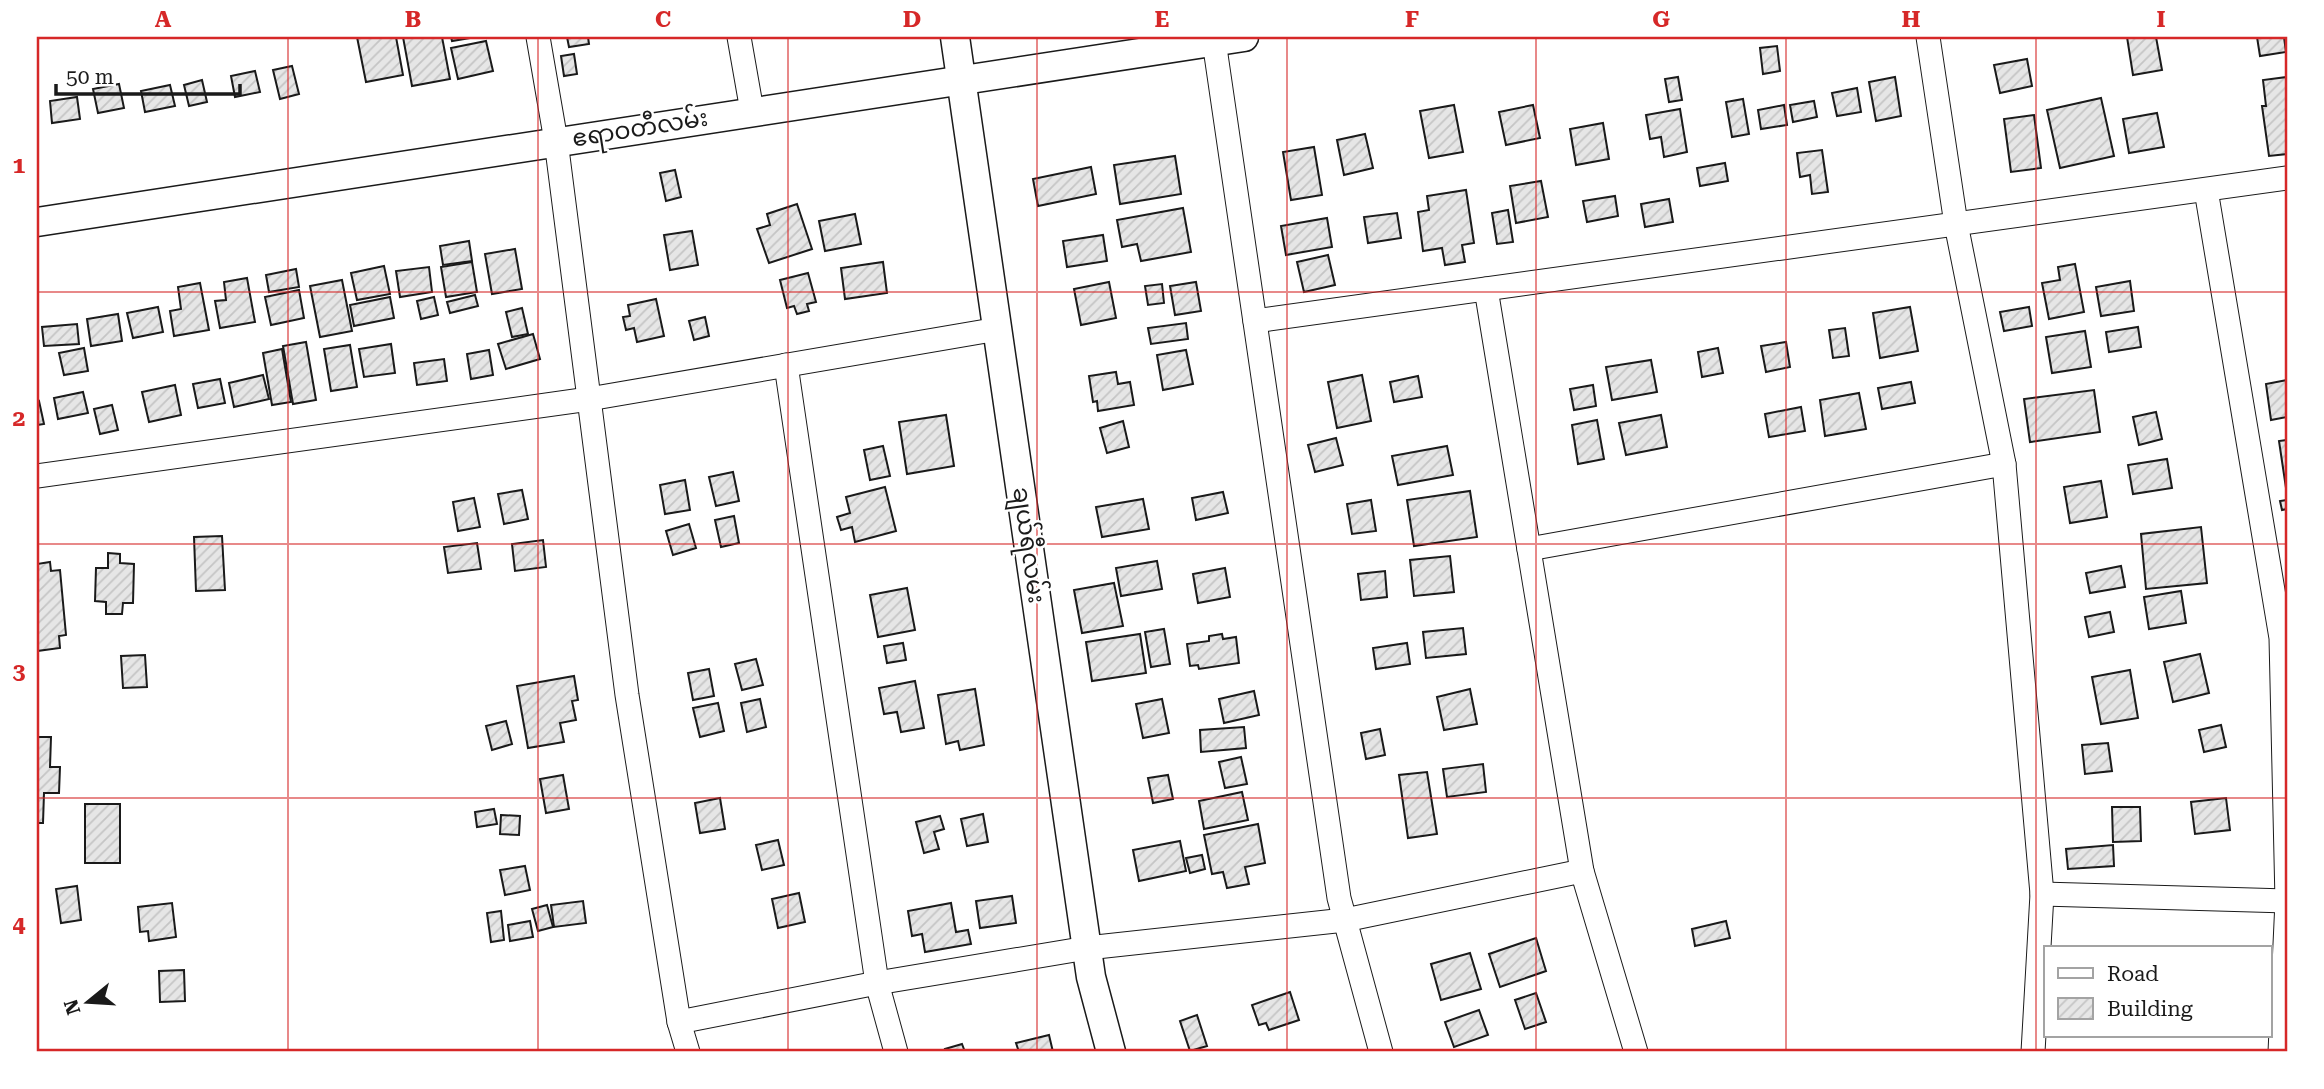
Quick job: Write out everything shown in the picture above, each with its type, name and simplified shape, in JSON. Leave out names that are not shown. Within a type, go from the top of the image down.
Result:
[{"type":"street","points":[[538,37],[555,141],[627,695],[679,1022],[688,1052]]},
{"type":"street","points":[[739,37],[752,111]]},
{"type":"street","name":"ချယ်ရီလမ်း","points":[[955,37],[1091,977],[1111,1052]]},
{"type":"street","name":"ဧရာဝတီလမ်း","points":[[37,222],[1244,37]]},
{"type":"street","points":[[1928,37],[1956,224],[2004,464],[2042,894],[2033,1052]]},
{"type":"street","points":[[1214,41],[1339,898],[1381,1052]]},
{"type":"street","points":[[1255,321],[2287,178]]},
{"type":"street","points":[[2206,190],[2281,638],[2287,901],[2280,1052]]},
{"type":"street","points":[[1486,289],[1583,871],[1636,1052]]},
{"type":"street","points":[[37,476],[589,399],[998,329]]},
{"type":"street","points":[[786,365],[877,983],[896,1052]]},
{"type":"street","points":[[1529,549],[2004,464]]},
{"type":"street","points":[[679,1022],[877,983],[1087,948],[1345,920],[1583,871]]},
{"type":"street","points":[[2042,894],[2287,901]]},
{"type":"building","points":[[357,37],[396,37],[403,75],[366,82]]},
{"type":"building","points":[[403,37],[442,37],[450,79],[412,86]]},
{"type":"building","points":[[451,37],[476,37],[452,41]]},
{"type":"building","points":[[567,37],[588,37],[589,44],[569,47]]},
{"type":"building","points":[[2127,37],[2156,37],[2162,70],[2133,75]]},
{"type":"building","points":[[2257,37],[2284,37],[2286,52],[2260,56]]},
{"type":"building","points":[[486,41],[493,71],[458,79],[451,48]]},
{"type":"building","points":[[1777,46],[1780,71],[1763,74],[1760,48]]},
{"type":"building","points":[[574,54],[577,74],[564,76],[561,56]]},
{"type":"building","points":[[2027,59],[2032,86],[2000,93],[1994,65]]},
{"type":"building","points":[[292,66],[299,94],[280,99],[273,70]]},
{"type":"building","points":[[255,71],[260,92],[235,97],[231,76]]},
{"type":"building","points":[[1678,77],[1682,100],[1669,102],[1665,79]]},
{"type":"building","points":[[1895,77],[1901,116],[1876,121],[1869,82]]},
{"type":"building","points":[[2287,77],[2287,154],[2269,156],[2262,106],[2266,106],[2263,80]]},
{"type":"building","points":[[202,80],[207,102],[189,106],[184,85]]},
{"type":"building","points":[[119,84],[124,108],[98,113],[93,89]]},
{"type":"building","points":[[170,85],[175,106],[145,112],[141,91]]},
{"type":"building","points":[[1857,88],[1861,112],[1837,116],[1832,93]]},
{"type":"building","points":[[77,97],[80,119],[52,123],[50,101]]},
{"type":"building","points":[[2101,98],[2114,156],[2060,168],[2047,110]]},
{"type":"building","points":[[1743,99],[1749,134],[1732,137],[1726,102]]},
{"type":"building","points":[[1814,101],[1817,117],[1793,122],[1790,105]]},
{"type":"building","points":[[1454,105],[1463,152],[1429,158],[1420,111]]},
{"type":"building","points":[[1533,105],[1540,138],[1506,145],[1499,112]]},
{"type":"building","points":[[1784,105],[1787,125],[1761,129],[1758,110]]},
{"type":"building","points":[[1680,109],[1687,152],[1664,157],[1661,137],[1650,139],[1646,115]]},
{"type":"building","points":[[2157,113],[2164,147],[2129,153],[2123,119]]},
{"type":"building","points":[[2034,115],[2041,168],[2011,172],[2004,119]]},
{"type":"building","points":[[1603,123],[1609,159],[1576,165],[1570,129]]},
{"type":"building","points":[[1365,134],[1373,168],[1344,175],[1337,140]]},
{"type":"building","points":[[1314,147],[1322,195],[1291,200],[1283,152]]},
{"type":"building","points":[[1822,150],[1828,192],[1812,194],[1810,175],[1800,177],[1797,153]]},
{"type":"building","points":[[1175,156],[1181,194],[1120,204],[1114,165]]},
{"type":"building","points":[[1725,163],[1728,181],[1700,186],[1697,168]]},
{"type":"building","points":[[1091,167],[1096,194],[1038,206],[1033,179]]},
{"type":"building","points":[[675,170],[681,197],[666,201],[660,173]]},
{"type":"building","points":[[1541,181],[1548,217],[1516,223],[1510,186]]},
{"type":"building","points":[[1466,190],[1474,243],[1462,245],[1465,262],[1445,265],[1442,248],[1423,251],[1418,212],[1429,210],[1427,196]]},
{"type":"building","points":[[1615,196],[1618,216],[1587,222],[1583,201]]},
{"type":"building","points":[[1669,199],[1673,222],[1645,227],[1641,204]]},
{"type":"building","points":[[797,204],[812,249],[769,263],[757,229],[770,225],[767,214]]},
{"type":"building","points":[[1183,208],[1191,252],[1141,261],[1137,244],[1122,247],[1117,220]]},
{"type":"building","points":[[1508,210],[1513,242],[1497,244],[1492,213]]},
{"type":"building","points":[[1397,213],[1401,238],[1368,243],[1364,217]]},
{"type":"building","points":[[855,214],[861,244],[825,251],[819,221]]},
{"type":"building","points":[[1327,218],[1332,247],[1286,255],[1281,226]]},
{"type":"building","points":[[692,231],[698,265],[670,270],[664,235]]},
{"type":"building","points":[[1103,235],[1107,261],[1067,267],[1063,241]]},
{"type":"building","points":[[469,241],[472,261],[443,265],[440,246]]},
{"type":"building","points":[[515,249],[522,289],[492,294],[485,254]]},
{"type":"building","points":[[1328,255],[1335,285],[1304,292],[1297,262]]},
{"type":"building","points":[[472,262],[477,292],[446,297],[441,267]]},
{"type":"building","points":[[883,262],[887,293],[845,299],[841,268]]},
{"type":"building","points":[[2075,264],[2084,312],[2049,319],[2042,283],[2060,280],[2058,267]]},
{"type":"building","points":[[384,266],[390,294],[357,300],[351,273]]},
{"type":"building","points":[[429,267],[432,292],[400,297],[396,271]]},
{"type":"building","points":[[296,269],[299,287],[269,292],[266,275]]},
{"type":"building","points":[[808,273],[816,302],[807,304],[809,311],[797,314],[794,306],[787,308],[780,280]]},
{"type":"building","points":[[247,278],[255,322],[220,328],[215,301],[226,300],[224,282]]},
{"type":"building","points":[[342,280],[352,331],[320,337],[310,286]]},
{"type":"building","points":[[2130,281],[2134,311],[2101,316],[2096,287]]},
{"type":"building","points":[[1109,282],[1116,318],[1081,325],[1074,289]]},
{"type":"building","points":[[1196,282],[1201,311],[1175,315],[1170,286]]},
{"type":"building","points":[[200,283],[209,330],[174,336],[170,311],[181,309],[178,287]]},
{"type":"building","points":[[1162,284],[1164,303],[1148,305],[1145,286]]},
{"type":"building","points":[[299,290],[304,318],[271,325],[265,297]]},
{"type":"building","points":[[475,295],[478,306],[450,313],[447,302]]},
{"type":"building","points":[[390,297],[394,318],[354,326],[350,305]]},
{"type":"building","points":[[434,297],[438,315],[421,319],[417,301]]},
{"type":"building","points":[[656,299],[664,336],[637,342],[634,328],[626,330],[623,317],[630,316],[628,305]]},
{"type":"building","points":[[158,307],[163,332],[133,338],[127,313]]},
{"type":"building","points":[[1910,307],[1918,351],[1880,358],[1873,313]]},
{"type":"building","points":[[2029,307],[2032,326],[2004,331],[2000,312]]},
{"type":"building","points":[[522,308],[528,334],[512,337],[506,312]]},
{"type":"building","points":[[118,314],[122,341],[91,346],[87,319]]},
{"type":"building","points":[[705,317],[709,336],[694,340],[689,321]]},
{"type":"building","points":[[1186,323],[1188,339],[1151,344],[1148,328]]},
{"type":"building","points":[[77,324],[79,344],[44,346],[42,327]]},
{"type":"building","points":[[2138,327],[2141,347],[2109,352],[2106,332]]},
{"type":"building","points":[[1845,328],[1849,356],[1833,358],[1829,330]]},
{"type":"building","points":[[2085,331],[2091,367],[2052,373],[2046,337]]},
{"type":"building","points":[[533,334],[540,359],[506,369],[498,344]]},
{"type":"building","points":[[306,342],[316,400],[293,404],[283,346]]},
{"type":"building","points":[[1786,342],[1790,367],[1766,372],[1761,346]]},
{"type":"building","points":[[391,344],[395,373],[364,377],[359,349]]},
{"type":"building","points":[[350,345],[357,387],[331,391],[324,349]]},
{"type":"building","points":[[84,348],[88,371],[64,375],[59,353]]},
{"type":"building","points":[[1718,348],[1723,373],[1702,377],[1698,352]]},
{"type":"building","points":[[282,349],[291,402],[272,405],[263,353]]},
{"type":"building","points":[[489,350],[493,375],[471,379],[467,354]]},
{"type":"building","points":[[1186,350],[1193,384],[1163,390],[1157,355]]},
{"type":"building","points":[[444,359],[447,381],[417,385],[414,363]]},
{"type":"building","points":[[1651,360],[1657,392],[1612,400],[1606,367]]},
{"type":"building","points":[[1116,372],[1118,384],[1130,382],[1134,405],[1098,411],[1097,401],[1093,402],[1089,376]]},
{"type":"building","points":[[263,375],[269,399],[234,407],[229,383]]},
{"type":"building","points":[[1362,375],[1371,421],[1337,428],[1328,382]]},
{"type":"building","points":[[1418,376],[1422,397],[1394,402],[1390,382]]},
{"type":"building","points":[[220,379],[225,403],[198,408],[193,384]]},
{"type":"building","points":[[2287,380],[2287,417],[2271,420],[2266,384]]},
{"type":"building","points":[[1911,382],[1915,403],[1882,409],[1878,388]]},
{"type":"building","points":[[175,385],[181,415],[149,422],[142,392]]},
{"type":"building","points":[[1593,385],[1596,406],[1574,410],[1570,389]]},
{"type":"building","points":[[2094,390],[2100,432],[2030,442],[2024,399]]},
{"type":"building","points":[[83,392],[88,413],[58,419],[54,398]]},
{"type":"building","points":[[1859,393],[1866,429],[1825,436],[1820,400]]},
{"type":"building","points":[[39,401],[44,424],[37,425],[37,402]]},
{"type":"building","points":[[112,405],[118,430],[100,434],[94,409]]},
{"type":"building","points":[[1801,407],[1805,431],[1769,437],[1765,414]]},
{"type":"building","points":[[2156,412],[2162,439],[2139,445],[2133,417]]},
{"type":"building","points":[[946,415],[954,466],[907,474],[899,422]]},
{"type":"building","points":[[1661,415],[1667,447],[1626,455],[1619,423]]},
{"type":"building","points":[[1597,420],[1604,459],[1578,464],[1572,425]]},
{"type":"building","points":[[1123,421],[1129,447],[1107,453],[1100,428]]},
{"type":"building","points":[[1336,438],[1343,465],[1315,472],[1308,445]]},
{"type":"building","points":[[2287,440],[2287,488],[2286,488],[2279,441]]},
{"type":"building","points":[[883,446],[890,476],[870,480],[864,450]]},
{"type":"building","points":[[1447,446],[1453,475],[1398,485],[1392,456]]},
{"type":"building","points":[[2167,459],[2172,488],[2133,494],[2128,465]]},
{"type":"building","points":[[733,472],[739,501],[716,506],[709,477]]},
{"type":"building","points":[[685,480],[690,510],[665,514],[660,485]]},
{"type":"building","points":[[2101,481],[2107,517],[2070,523],[2064,487]]},
{"type":"building","points":[[885,487],[896,531],[855,542],[852,527],[841,530],[837,517],[850,513],[846,497]]},
{"type":"building","points":[[522,490],[528,519],[504,524],[498,494]]},
{"type":"building","points":[[1470,491],[1477,537],[1414,546],[1407,500]]},
{"type":"building","points":[[1223,492],[1228,513],[1196,520],[1192,498]]},
{"type":"building","points":[[474,498],[480,527],[458,531],[453,502]]},
{"type":"building","points":[[1143,499],[1149,529],[1102,537],[1096,507]]},
{"type":"building","points":[[1371,500],[1376,531],[1352,534],[1347,504]]},
{"type":"building","points":[[2287,500],[2287,509],[2282,510],[2280,501]]},
{"type":"building","points":[[734,516],[739,543],[721,547],[715,520]]},
{"type":"building","points":[[689,524],[696,548],[673,555],[666,531]]},
{"type":"building","points":[[2201,527],[2207,583],[2146,589],[2141,534]]},
{"type":"building","points":[[222,536],[225,590],[196,591],[194,537]]},
{"type":"building","points":[[543,540],[546,567],[515,571],[512,544]]},
{"type":"building","points":[[477,543],[481,569],[448,573],[444,547]]},
{"type":"building","points":[[108,553],[120,554],[120,563],[134,564],[133,603],[123,603],[122,614],[106,614],[106,602],[95,601],[96,568],[108,568]]},
{"type":"building","points":[[1450,556],[1454,592],[1414,596],[1410,560]]},
{"type":"building","points":[[1157,561],[1162,589],[1121,596],[1116,568]]},
{"type":"building","points":[[50,562],[51,571],[60,570],[66,635],[59,636],[60,648],[37,651],[37,564]]},
{"type":"building","points":[[2121,566],[2125,587],[2090,593],[2086,573]]},
{"type":"building","points":[[1225,568],[1230,597],[1198,603],[1193,574]]},
{"type":"building","points":[[1385,571],[1387,597],[1361,600],[1358,574]]},
{"type":"building","points":[[1114,583],[1123,626],[1082,633],[1074,590]]},
{"type":"building","points":[[907,588],[915,630],[878,637],[870,595]]},
{"type":"building","points":[[2181,591],[2186,623],[2149,629],[2144,597]]},
{"type":"building","points":[[2110,612],[2114,632],[2089,637],[2085,617]]},
{"type":"building","points":[[1463,628],[1466,654],[1426,658],[1423,632]]},
{"type":"building","points":[[1164,629],[1170,664],[1151,667],[1145,632]]},
{"type":"building","points":[[1140,634],[1146,673],[1092,681],[1086,642]]},
{"type":"building","points":[[1222,634],[1223,639],[1236,637],[1239,663],[1199,669],[1198,665],[1190,666],[1187,644],[1209,641],[1209,636]]},
{"type":"building","points":[[903,643],[906,660],[887,663],[884,646]]},
{"type":"building","points":[[1407,643],[1410,664],[1376,669],[1373,648]]},
{"type":"building","points":[[2200,654],[2209,693],[2173,702],[2164,662]]},
{"type":"building","points":[[145,655],[147,687],[123,688],[121,656]]},
{"type":"building","points":[[756,659],[763,685],[742,690],[735,664]]},
{"type":"building","points":[[709,669],[714,696],[693,700],[688,673]]},
{"type":"building","points":[[2130,670],[2138,718],[2101,724],[2092,677]]},
{"type":"building","points":[[574,676],[578,700],[572,701],[576,720],[560,723],[564,742],[528,748],[517,686]]},
{"type":"building","points":[[915,681],[924,728],[901,732],[897,712],[884,714],[879,688]]},
{"type":"building","points":[[975,689],[984,745],[960,750],[958,741],[946,744],[938,695]]},
{"type":"building","points":[[1470,689],[1477,724],[1444,730],[1437,697]]},
{"type":"building","points":[[1254,691],[1259,715],[1224,723],[1219,699]]},
{"type":"building","points":[[760,699],[766,727],[747,732],[741,703]]},
{"type":"building","points":[[1162,699],[1169,733],[1143,738],[1136,704]]},
{"type":"building","points":[[718,703],[724,731],[700,737],[693,708]]},
{"type":"building","points":[[506,721],[512,744],[492,750],[486,726]]},
{"type":"building","points":[[2221,725],[2226,747],[2204,752],[2199,730]]},
{"type":"building","points":[[1244,727],[1246,748],[1201,752],[1200,730]]},
{"type":"building","points":[[1380,729],[1385,755],[1366,759],[1361,733]]},
{"type":"building","points":[[37,737],[51,737],[50,767],[60,767],[59,793],[44,793],[43,823],[37,823]]},
{"type":"building","points":[[2108,743],[2112,771],[2085,774],[2082,745]]},
{"type":"building","points":[[1241,757],[1247,784],[1225,788],[1219,762]]},
{"type":"building","points":[[1483,764],[1486,792],[1447,797],[1443,769]]},
{"type":"building","points":[[1427,772],[1437,834],[1408,838],[1399,775]]},
{"type":"building","points":[[563,775],[569,809],[546,813],[540,779]]},
{"type":"building","points":[[1168,775],[1173,799],[1153,803],[1148,778]]},
{"type":"building","points":[[1242,792],[1248,820],[1204,829],[1199,801]]},
{"type":"building","points":[[720,798],[725,829],[700,833],[695,803]]},
{"type":"building","points":[[2226,798],[2230,830],[2195,834],[2191,802]]},
{"type":"building","points":[[85,804],[120,804],[120,863],[85,863]]},
{"type":"building","points":[[2112,807],[2140,807],[2141,841],[2113,842]]},
{"type":"building","points":[[494,809],[497,824],[477,827],[475,812]]},
{"type":"building","points":[[983,814],[988,842],[967,846],[961,819]]},
{"type":"building","points":[[501,815],[520,816],[519,835],[500,834]]},
{"type":"building","points":[[940,816],[944,829],[934,832],[939,849],[924,853],[916,822]]},
{"type":"building","points":[[1258,824],[1265,863],[1245,867],[1249,884],[1227,888],[1223,872],[1212,874],[1204,835]]},
{"type":"building","points":[[778,840],[784,865],[762,870],[756,845]]},
{"type":"building","points":[[1180,841],[1186,871],[1139,881],[1133,850]]},
{"type":"building","points":[[2113,845],[2114,866],[2068,869],[2066,849]]},
{"type":"building","points":[[1202,855],[1205,869],[1190,873],[1186,858]]},
{"type":"building","points":[[525,866],[530,890],[505,895],[500,870]]},
{"type":"building","points":[[77,886],[81,920],[61,923],[56,889]]},
{"type":"building","points":[[799,893],[805,922],[778,928],[772,899]]},
{"type":"building","points":[[1012,896],[1016,923],[980,928],[976,901]]},
{"type":"building","points":[[583,901],[586,923],[554,927],[551,905]]},
{"type":"building","points":[[172,903],[176,937],[149,941],[148,931],[140,932],[138,907]]},
{"type":"building","points":[[951,903],[956,932],[968,930],[971,944],[925,952],[922,934],[912,936],[908,911]]},
{"type":"building","points":[[547,905],[553,927],[538,931],[532,909]]},
{"type":"building","points":[[501,911],[504,940],[491,942],[487,913]]},
{"type":"building","points":[[530,921],[533,937],[510,941],[508,925]]},
{"type":"building","points":[[1726,921],[1730,938],[1695,946],[1692,929]]},
{"type":"building","points":[[1536,938],[1546,971],[1500,987],[1489,954]]},
{"type":"building","points":[[1470,953],[1481,989],[1441,1000],[1431,964]]},
{"type":"building","points":[[184,970],[185,1001],[160,1002],[159,971]]},
{"type":"building","points":[[1290,992],[1299,1020],[1269,1030],[1266,1023],[1259,1025],[1252,1005]]},
{"type":"building","points":[[1536,993],[1546,1022],[1525,1029],[1515,1000]]},
{"type":"building","points":[[1479,1010],[1488,1035],[1454,1047],[1445,1022]]},
{"type":"building","points":[[1197,1015],[1207,1046],[1190,1051],[1180,1021]]},
{"type":"building","points":[[1049,1035],[1053,1052],[1019,1052],[1016,1043]]},
{"type":"building","points":[[962,1044],[965,1052],[946,1052],[945,1049]]}]
